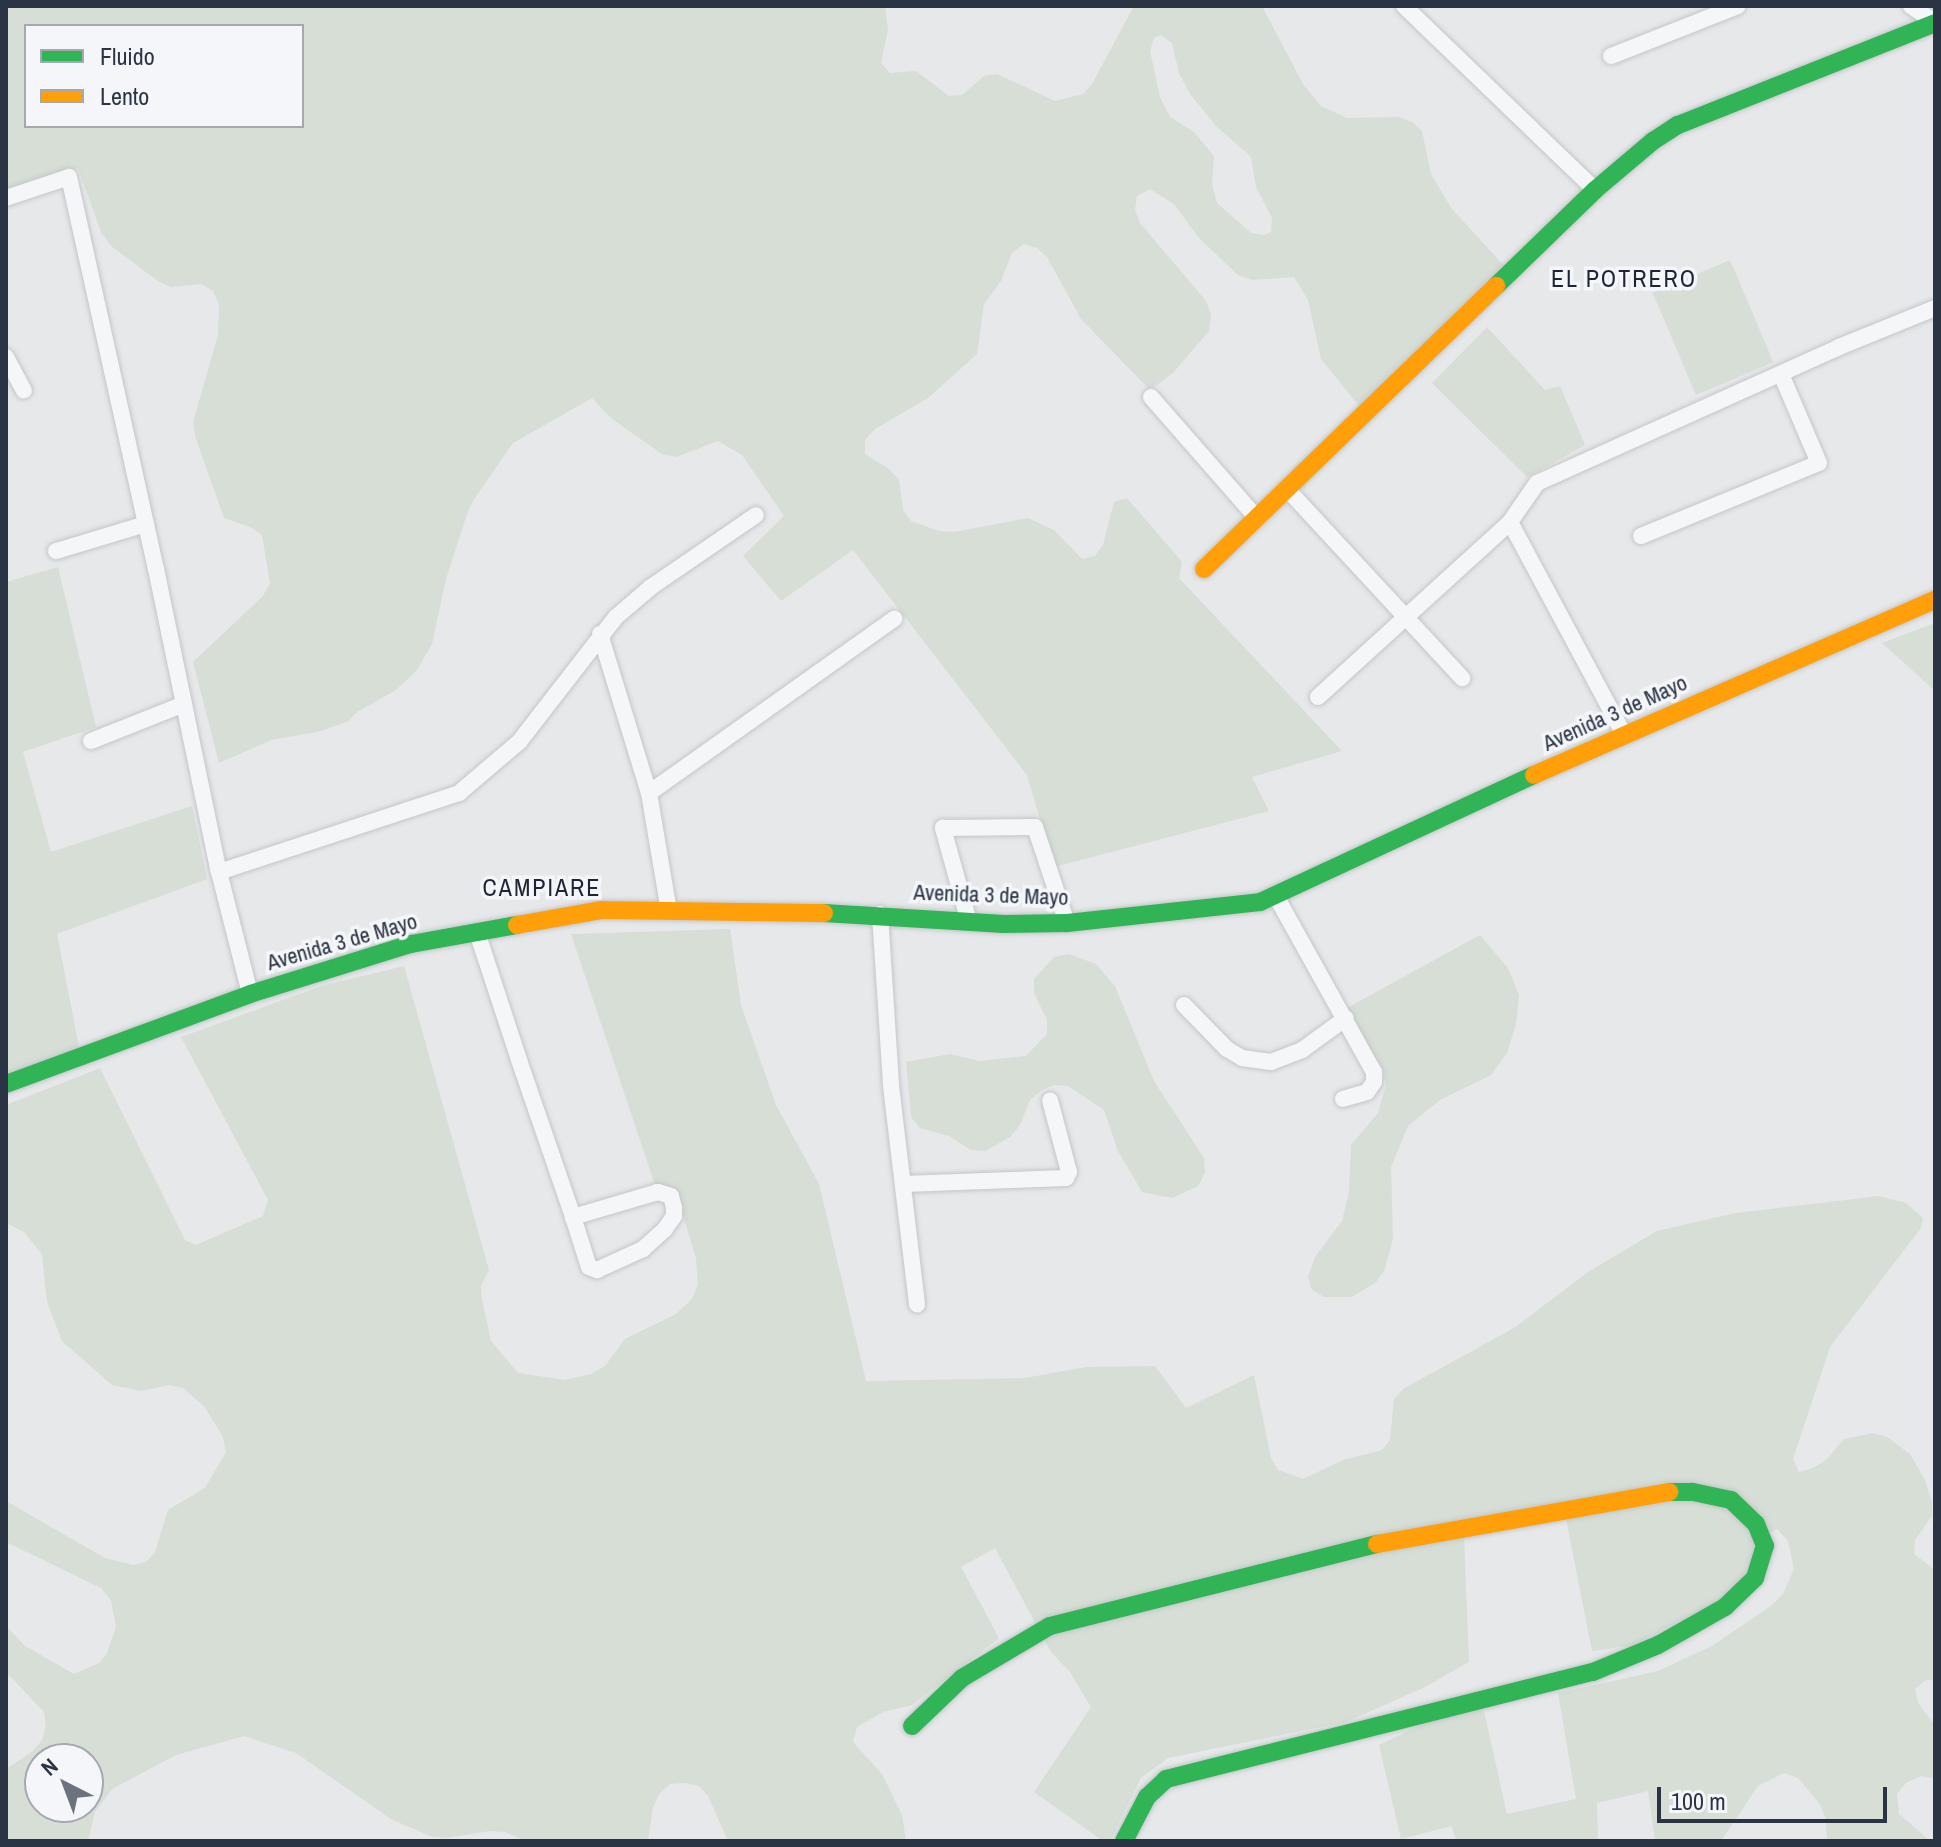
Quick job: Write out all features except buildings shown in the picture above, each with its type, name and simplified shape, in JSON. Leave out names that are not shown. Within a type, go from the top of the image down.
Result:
[{"type":"street","points":[[1404,6],[1595,190]]},
{"type":"street","points":[[1611,56],[1710,10],[1738,6]]},
{"type":"street","points":[[1911,6],[1935,22]]},
{"type":"street","points":[[1928,6],[1935,22]]},
{"type":"street","points":[[1204,569],[1595,190],[1678,125],[1935,22]]},
{"type":"street","points":[[6,198],[69,177],[219,872],[250,994]]},
{"type":"street","points":[[1318,697],[1510,522],[1537,483],[1935,308]]},
{"type":"street","points":[[6,357],[24,391]]},
{"type":"street","points":[[1641,536],[1819,463],[1781,374]]},
{"type":"street","points":[[1151,397],[1257,518]]},
{"type":"street","points":[[1287,489],[1462,678]]},
{"type":"street","points":[[219,872],[459,793],[519,742],[600,634],[651,587],[756,515]]},
{"type":"street","points":[[1510,522],[1624,735]]},
{"type":"street","points":[[56,551],[146,524]]},
{"type":"street","name":"Avenida 3 de Mayo","points":[[6,1084],[250,994],[411,944],[601,910],[880,914],[969,922],[1067,923],[1277,898],[1624,735],[1935,600]]},
{"type":"street","points":[[649,793],[894,619]]},
{"type":"street","points":[[600,634],[649,793],[669,911]]},
{"type":"street","points":[[91,741],[184,704]]},
{"type":"street","points":[[969,922],[943,828],[1035,827],[1067,923]]},
{"type":"street","points":[[1277,898],[1374,1072],[1374,1082],[1367,1092],[1343,1099]]},
{"type":"street","points":[[880,914],[891,1086],[917,1304]]},
{"type":"street","points":[[477,932],[589,1267],[597,1270],[643,1249],[665,1229],[674,1216],[674,1208],[671,1196],[658,1192],[573,1217]]},
{"type":"street","points":[[1184,1005],[1227,1049],[1242,1058],[1271,1062],[1302,1050],[1346,1018]]},
{"type":"street","points":[[904,1184],[1066,1178],[1069,1172],[1050,1100]]},
{"type":"street","points":[[912,1726],[962,1678],[1050,1626],[1356,1548],[1670,1492],[1692,1492],[1731,1500],[1756,1524],[1765,1546],[1755,1578],[1748,1588],[1725,1607],[1658,1645],[1593,1672],[1166,1779],[1147,1797],[1124,1841]]},
{"type":"shaded area","points":[[6,6],[885,6],[888,30],[881,63],[890,73],[916,71],[949,96],[962,95],[984,76],[997,74],[1055,101],[1083,94],[1092,84],[1134,6],[1262,6],[1303,84],[1321,106],[1347,118],[1398,117],[1412,122],[1422,131],[1431,174],[1452,209],[1508,270],[1364,412],[1321,359],[1308,300],[1294,277],[1252,280],[1238,275],[1199,238],[1174,204],[1150,189],[1137,196],[1135,210],[1140,223],[1206,301],[1211,315],[1209,331],[1173,373],[1150,390],[1081,319],[1047,257],[1037,248],[1024,244],[1012,253],[1001,281],[984,304],[977,354],[928,398],[875,429],[865,440],[865,454],[889,469],[899,480],[903,510],[911,521],[939,531],[954,532],[1028,518],[1054,530],[1082,559],[1095,556],[1103,545],[1114,502],[1127,498],[1182,562],[1179,578],[1342,751],[1252,777],[1269,811],[1054,867],[1027,775],[853,550],[781,601],[743,556],[784,516],[742,455],[718,441],[676,457],[662,454],[612,419],[592,398],[513,443],[477,495],[469,508],[446,579],[432,644],[417,670],[396,690],[357,712],[347,722],[317,732],[271,740],[219,763],[193,662],[263,596],[270,583],[262,535],[250,527],[224,518],[195,436],[193,422],[218,335],[219,305],[213,291],[201,284],[171,287],[111,246],[101,232],[78,168],[6,192]],"holes":[[[1161,35],[1172,43],[1179,73],[1190,94],[1216,126],[1251,157],[1256,187],[1272,218],[1271,232],[1264,235],[1251,233],[1217,203],[1212,184],[1214,156],[1194,132],[1170,117],[1160,97],[1150,51],[1154,38]]]},
{"type":"shaded area","points":[[1730,260],[1773,362],[1696,395],[1653,293]]},
{"type":"shaded area","points":[[1487,327],[1545,390],[1560,386],[1585,445],[1527,477],[1432,383]]},
{"type":"shaded area","points":[[58,567],[96,727],[23,752],[51,852],[192,806],[207,879],[57,934],[79,1047],[6,1075],[6,582]]},
{"type":"shaded area","points":[[1935,623],[1935,691],[1882,643]]},
{"type":"shaded area","points":[[730,929],[741,1005],[776,1105],[819,1184],[866,1381],[1025,1378],[1086,1367],[1155,1366],[1186,1408],[1254,1375],[1271,1458],[1278,1470],[1303,1479],[1343,1460],[1382,1450],[1390,1440],[1394,1399],[1403,1389],[1514,1328],[1588,1272],[1657,1231],[1736,1213],[1878,1196],[1906,1203],[1923,1218],[1921,1228],[1830,1347],[1793,1459],[1799,1472],[1813,1468],[1826,1460],[1844,1439],[1873,1433],[1887,1437],[1910,1454],[1925,1480],[1932,1502],[1932,1516],[1915,1540],[1914,1554],[1935,1570],[1935,1680],[1926,1680],[1915,1689],[1918,1703],[1935,1725],[1935,1779],[1921,1776],[1906,1783],[1897,1794],[1899,1814],[1930,1841],[1827,1841],[1826,1819],[1819,1803],[1798,1778],[1784,1773],[1758,1786],[1721,1841],[1655,1841],[1648,1791],[1597,1803],[1598,1841],[1456,1841],[1452,1826],[1401,1839],[1379,1745],[1448,1712],[1482,1702],[1507,1814],[1576,1799],[1558,1693],[1658,1671],[1712,1646],[1771,1606],[1783,1594],[1794,1569],[1788,1541],[1777,1529],[1764,1536],[1740,1590],[1634,1645],[1592,1651],[1566,1519],[1464,1536],[1469,1662],[1423,1688],[1346,1722],[1168,1758],[1141,1778],[1110,1841],[1103,1841],[1034,1792],[1091,1707],[1070,1672],[1051,1652],[995,1548],[961,1567],[999,1638],[912,1705],[883,1712],[857,1727],[853,1742],[882,1774],[902,1815],[906,1841],[728,1841],[708,1796],[699,1786],[685,1783],[670,1784],[659,1794],[653,1808],[648,1841],[526,1841],[505,1832],[490,1831],[446,1838],[432,1837],[391,1819],[296,1753],[244,1736],[176,1755],[112,1789],[104,1800],[104,1743],[40,1743],[46,1727],[44,1712],[6,1672],[6,1626],[25,1646],[74,1674],[99,1663],[107,1653],[116,1627],[111,1600],[101,1588],[6,1542],[6,1501],[105,1558],[133,1565],[146,1562],[155,1552],[168,1510],[205,1488],[226,1452],[223,1437],[204,1406],[183,1388],[169,1385],[141,1391],[112,1385],[62,1341],[47,1302],[42,1254],[24,1232],[6,1223],[6,1105],[100,1068],[185,1240],[196,1245],[263,1216],[268,1200],[181,1037],[321,986],[404,966],[489,1270],[481,1286],[491,1341],[518,1373],[565,1380],[591,1374],[605,1366],[625,1339],[676,1314],[692,1299],[698,1284],[696,1258],[675,1189],[657,1191],[571,934]]},
{"type":"shaded area","points":[[1480,935],[1508,968],[1519,995],[1516,1024],[1507,1053],[1491,1075],[1440,1100],[1408,1126],[1391,1167],[1393,1239],[1384,1271],[1376,1282],[1352,1297],[1324,1297],[1312,1290],[1308,1277],[1315,1257],[1342,1221],[1349,1192],[1351,1145],[1378,1113],[1386,1085],[1383,1072],[1347,1008]]},
{"type":"shaded area","points":[[1069,954],[1096,964],[1115,986],[1154,1081],[1204,1158],[1205,1173],[1198,1186],[1172,1198],[1142,1192],[1118,1151],[1104,1110],[1068,1086],[1054,1085],[1042,1090],[1030,1100],[1020,1125],[1010,1137],[985,1151],[971,1150],[949,1136],[920,1128],[911,1117],[906,1062],[950,1054],[979,1061],[1026,1056],[1047,1034],[1047,1020],[1034,993],[1034,979],[1054,957]]},
{"type":"shaded area","points":[[24,1757],[24,1823],[92,1823],[88,1841],[6,1841],[6,1769]]},
{"type":"traffic: fast","points":[[1496,286],[1595,190],[1653,141],[1678,125],[1935,23]]},
{"type":"traffic: fast","points":[[824,913],[1004,924],[1067,923],[1260,902],[1534,775]]},
{"type":"traffic: fast","points":[[6,1084],[250,994],[411,944],[517,925]]},
{"type":"traffic: fast","points":[[1124,1841],[1147,1797],[1166,1779],[1593,1672],[1658,1645],[1725,1607],[1755,1578],[1765,1546],[1756,1524],[1731,1500],[1692,1492],[1669,1492]]},
{"type":"traffic: fast","points":[[912,1726],[962,1678],[1050,1626],[1377,1544]]},
{"type":"traffic: slow","points":[[1204,569],[1496,286]]},
{"type":"traffic: slow","points":[[1534,775],[1935,600]]},
{"type":"traffic: slow","points":[[517,925],[601,910],[824,913]]},
{"type":"traffic: slow","points":[[1377,1544],[1669,1492]]},
{"type":"district","name":"EL POTRERO","points":[[1624,279]]},
{"type":"district","name":"CAMPIARE","points":[[542,888]]}]
